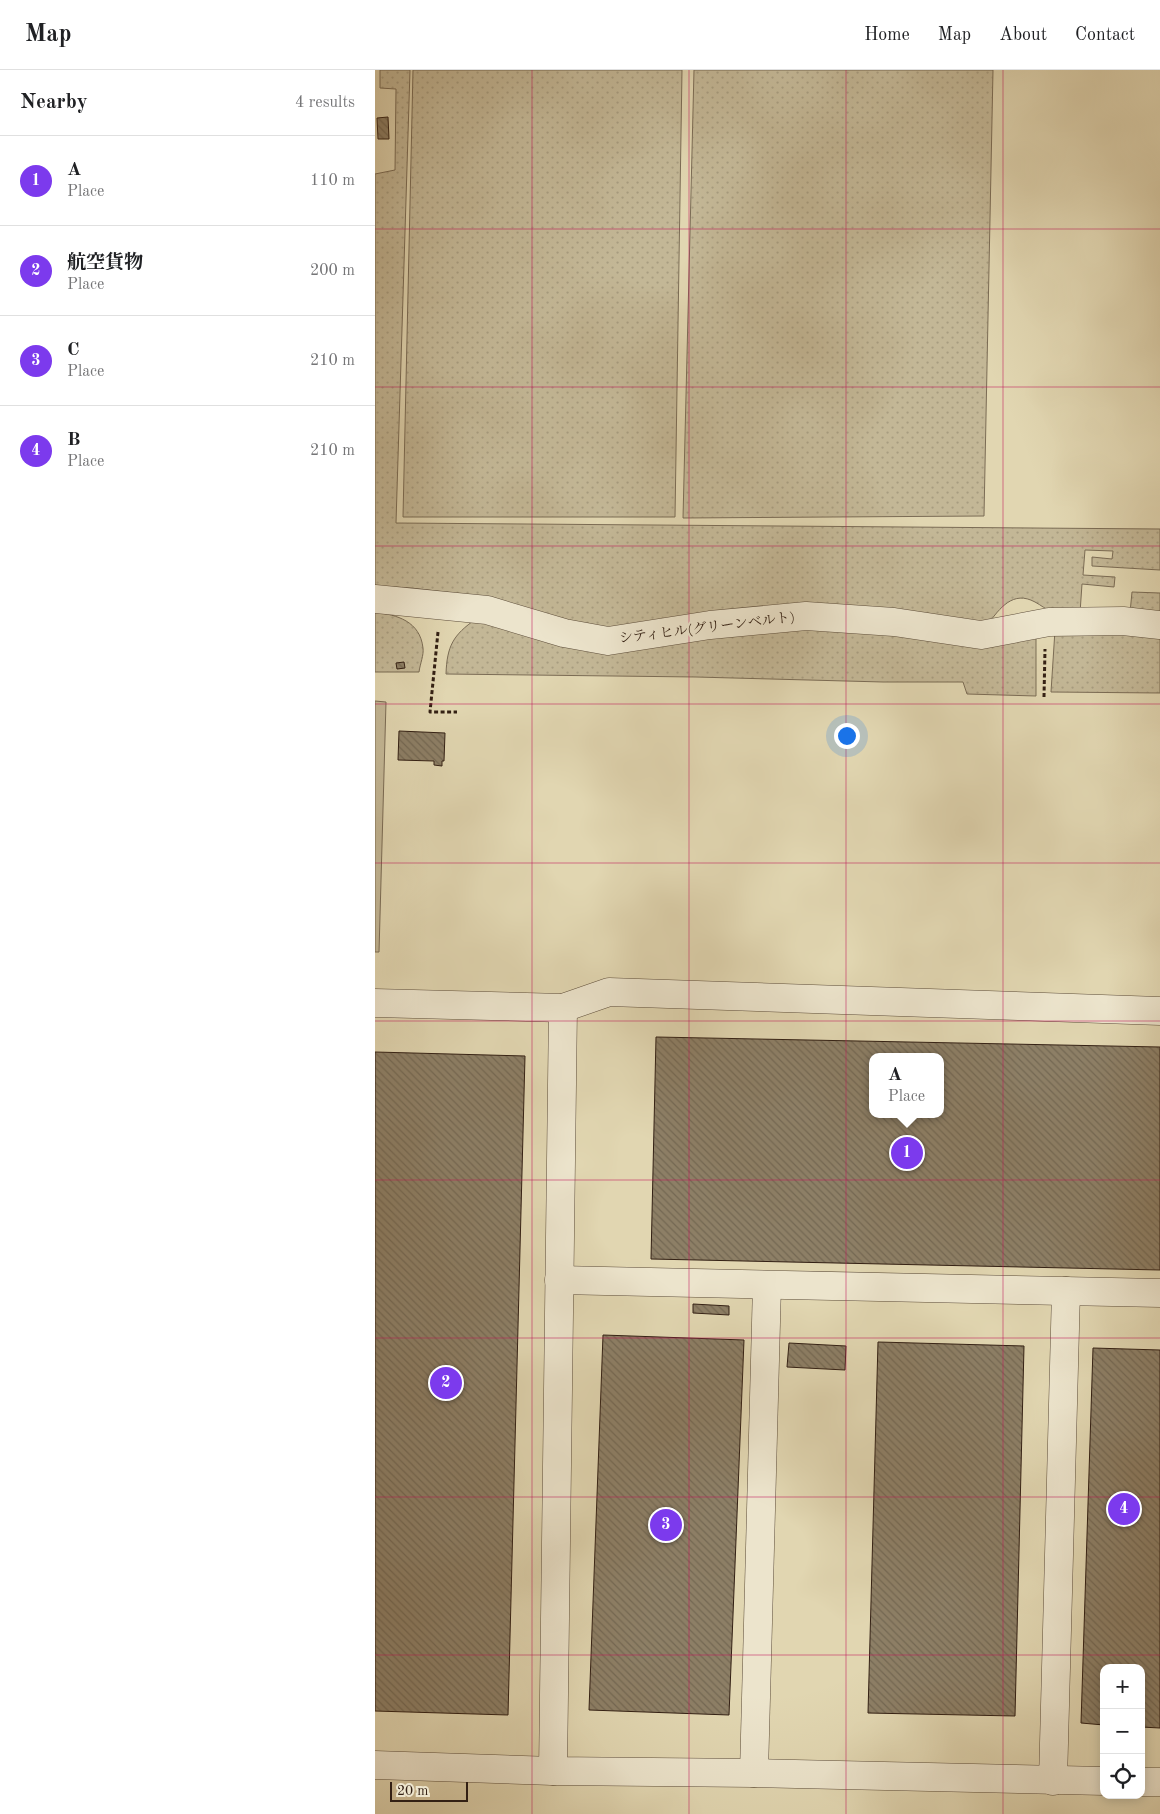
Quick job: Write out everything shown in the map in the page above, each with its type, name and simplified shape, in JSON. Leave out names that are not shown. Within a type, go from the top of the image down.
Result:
[{"type":"street","name":"シティヒル(グリーンベルト)","points":[[375,599],[487,610],[564,633],[608,641],[710,626],[807,616],[894,622],[981,636],[1045,623],[1123,621],[1160,624]]},
{"type":"street","points":[[375,1003],[563,1008],[609,992],[1160,1011]]},
{"type":"street","points":[[553,1771],[563,1008]]},
{"type":"street","points":[[559,1280],[1160,1293]]},
{"type":"street","points":[[753,1773],[767,1285]]},
{"type":"street","points":[[1053,1781],[1066,1291]]},
{"type":"street","points":[[375,1765],[553,1771],[753,1773],[1100,1781]]},
{"type":"street","points":[[1145,1782],[1160,1782]]},
{"type":"path","points":[[441,606],[430,712],[457,712]]},
{"type":"path","points":[[1043,697],[1045,623]]},
{"type":"shaded area","points":[[380,70],[410,70],[396,523],[1160,529],[1160,570],[1092,566],[1092,557],[1112,559],[1113,551],[1085,550],[1083,575],[1115,577],[1114,587],[1082,584],[1080,613],[1052,611],[1035,602],[1020,598],[1008,602],[988,624],[608,632],[481,598],[411,588],[375,586],[375,174],[395,170],[396,89],[380,88]]},
{"type":"shaded area","points":[[413,70],[682,70],[675,517],[403,517]]},
{"type":"shaded area","points":[[694,70],[993,70],[984,516],[683,518]]},
{"type":"shaded area","points":[[1132,592],[1160,593],[1160,616],[1130,613]]},
{"type":"shaded area","points":[[375,612],[391,615],[406,621],[417,631],[421,639],[423,651],[419,672],[375,672]]},
{"type":"shaded area","points":[[476,619],[571,644],[775,626],[1036,637],[1036,696],[967,694],[963,682],[446,674],[448,656],[453,642],[462,630]]},
{"type":"shaded area","points":[[1055,630],[1160,633],[1160,693],[1051,692]]},
{"type":"shaded area","points":[[375,701],[386,702],[379,952],[375,952]]},
{"type":"building","points":[[388,117],[389,139],[378,139],[377,118]]},
{"type":"building","points":[[404,662],[405,668],[397,669],[396,663]]},
{"type":"building","points":[[399,731],[445,733],[444,761],[442,761],[442,766],[434,765],[434,761],[398,760]]},
{"type":"building","points":[[656,1037],[1160,1047],[1160,1270],[651,1259]]},
{"type":"building","points":[[375,1052],[525,1056],[508,1715],[375,1711]]},
{"type":"building","points":[[693,1304],[729,1306],[729,1315],[693,1313]]},
{"type":"building","points":[[603,1335],[744,1340],[729,1715],[589,1710]]},
{"type":"building","points":[[878,1342],[1024,1346],[1015,1716],[868,1713]]},
{"type":"building","points":[[789,1343],[846,1346],[845,1370],[787,1367]]},
{"type":"building","points":[[1093,1348],[1160,1350],[1160,1728],[1145,1727],[1145,1664],[1100,1664],[1100,1725],[1081,1723]]},
{"type":"place","name":"A","points":[[907,1153]]},
{"type":"place","name":"航空貨物","points":[[446,1383]]},
{"type":"place","name":"B","points":[[1124,1509]]},
{"type":"place","name":"C","points":[[666,1525]]}]
